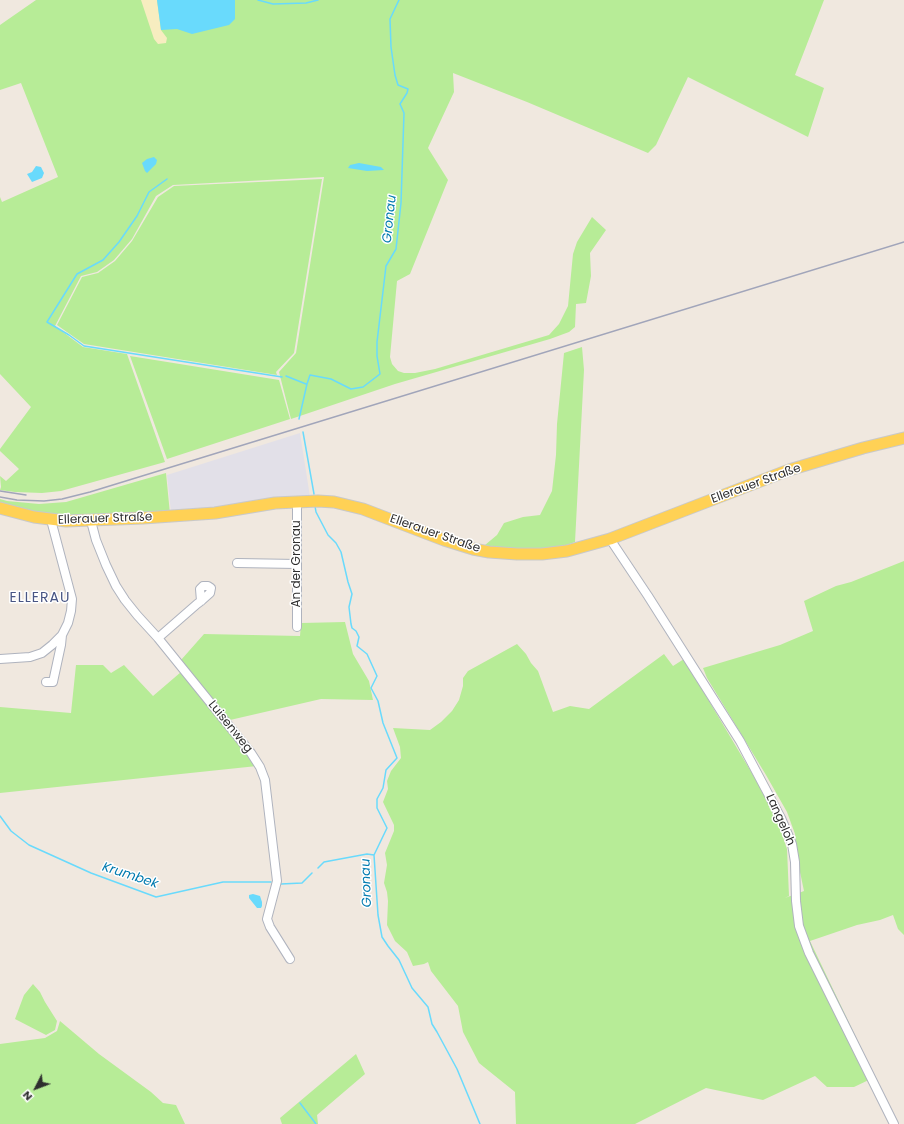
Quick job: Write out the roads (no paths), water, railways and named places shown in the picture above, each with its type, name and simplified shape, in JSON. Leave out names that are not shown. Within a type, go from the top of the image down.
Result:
[{"type":"main road","name":"Ellerauer Straße","points":[[3,511],[51,520],[91,521],[215,513],[254,506],[297,501],[334,502],[363,508],[444,540],[489,552],[542,554],[567,550],[610,539],[790,470],[863,448],[904,438]]},
{"type":"street","name":"An der Gronau","points":[[297,501],[297,627]]},
{"type":"street","points":[[46,682],[53,682],[62,635],[68,622],[72,599],[51,520]]},
{"type":"street","name":"Luisenweg","points":[[91,521],[96,540],[116,586],[136,615],[158,638],[251,753],[260,767],[265,780],[277,881],[267,919],[270,927],[290,959]]},
{"type":"street","name":"Langeloh","points":[[610,539],[740,741],[781,818],[792,844],[795,862],[799,926],[809,953],[894,1124]]},
{"type":"street","points":[[237,563],[297,564]]},
{"type":"street","points":[[158,638],[201,601]]},
{"type":"street","points":[[0,659],[30,657],[42,652],[62,635]]},
{"type":"water","points":[[157,0],[235,0],[235,19],[229,25],[192,34],[177,29],[161,30]]},
{"type":"water","points":[[154,157],[157,160],[156,164],[147,173],[142,163],[147,159]]},
{"type":"water","points":[[359,163],[381,167],[384,170],[367,171],[348,168],[350,165]]},
{"type":"water","points":[[36,166],[41,167],[44,173],[42,178],[32,182],[27,174],[32,172]]},
{"type":"water","points":[[253,894],[260,896],[262,902],[261,908],[257,908],[249,898],[249,895]]},
{"type":"waterway","points":[[258,0],[273,4],[306,3],[318,0]]},
{"type":"waterway","name":"Gronau","points":[[299,419],[310,375],[331,379],[351,389],[363,387],[380,374],[377,356],[377,342],[386,266],[396,249],[401,203],[404,113],[400,104],[408,89],[398,85],[391,47],[390,19],[399,0]]},
{"type":"waterway","points":[[167,179],[149,192],[137,216],[119,242],[103,260],[77,274],[47,322],[84,346],[282,377]]},
{"type":"waterway","points":[[286,376],[306,384]]},
{"type":"waterway","name":"Gronau","points":[[303,432],[314,494]]},
{"type":"waterway","name":"Gronau","points":[[315,506],[316,512],[328,535],[336,543],[341,552],[352,594],[349,607],[352,628],[356,631],[359,637],[357,646],[367,654],[377,676],[371,688],[378,701],[383,723],[397,758],[386,770],[383,788],[377,799],[377,808],[387,828],[374,855],[378,915],[382,937],[399,960],[412,988],[428,1007],[432,1024],[457,1069],[480,1124]]},
{"type":"waterway","name":"Krumbek","points":[[0,816],[11,831],[29,845],[91,873],[156,897],[223,882],[271,882]]},
{"type":"waterway","name":"Krumbek","points":[[318,868],[324,862],[367,854],[374,855]]},
{"type":"waterway","name":"Krumbek","points":[[281,884],[302,883],[312,873]]},
{"type":"waterway","points":[[300,1103],[316,1124]]},
{"type":"railway","points":[[0,497],[17,500],[44,501],[62,499],[90,492],[904,242]]},
{"type":"railway","points":[[0,491],[26,495]]},
{"type":"district","name":"ELLERAU","points":[[40,598]]}]
